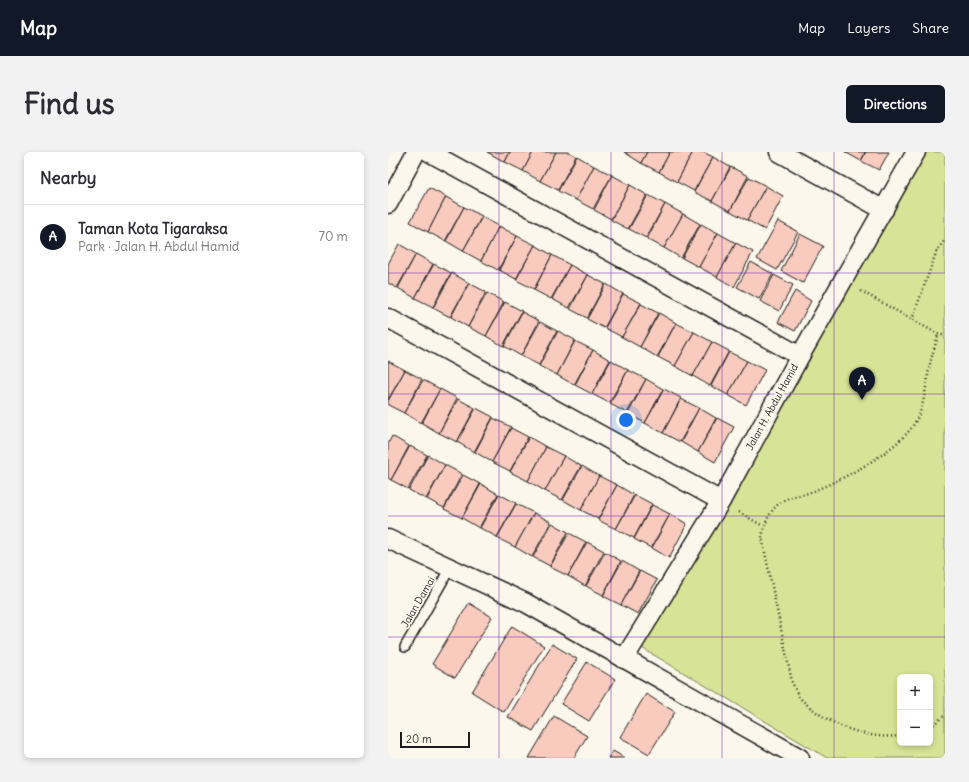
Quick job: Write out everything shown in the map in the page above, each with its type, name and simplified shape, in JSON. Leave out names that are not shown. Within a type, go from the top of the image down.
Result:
[{"type":"street","points":[[388,204],[416,152]]},
{"type":"street","points":[[429,152],[800,356]]},
{"type":"street","points":[[779,152],[884,210]]},
{"type":"street","name":"Jalan H. Abdul Hamid","points":[[624,659],[721,501],[800,356],[916,152]]},
{"type":"street","points":[[388,318],[721,501]]},
{"type":"street","points":[[388,539],[526,603],[800,758]]},
{"type":"lane","name":"Jalan Damai","points":[[405,648],[450,568]]},
{"type":"path","points":[[912,320],[937,250],[945,240]]},
{"type":"path","points":[[843,281],[912,320],[938,334],[945,336]]},
{"type":"path","points":[[897,736],[864,734],[832,722],[802,700],[792,682],[762,538],[763,526],[771,513],[783,501],[816,491],[873,461],[894,446],[909,431],[924,405],[931,363],[938,334]]},
{"type":"path","points":[[721,501],[763,526]]},
{"type":"path","points":[[933,725],[945,715]]},
{"type":"green space","points":[[917,152],[945,152],[945,758],[827,758],[642,648]]},
{"type":"building","points":[[487,152],[510,152],[505,162]]},
{"type":"building","points":[[510,152],[533,152],[523,171],[505,162]]},
{"type":"building","points":[[533,152],[556,152],[540,181],[523,171]]},
{"type":"building","points":[[556,152],[569,152],[576,156],[558,190],[540,181]]},
{"type":"building","points":[[624,152],[647,152],[641,163]]},
{"type":"building","points":[[647,152],[670,152],[659,172],[641,163]]},
{"type":"building","points":[[670,152],[693,152],[677,182],[659,172]]},
{"type":"building","points":[[693,152],[703,152],[713,157],[694,191],[677,182]]},
{"type":"building","points":[[845,152],[865,152],[861,161]]},
{"type":"building","points":[[866,152],[889,152],[879,170],[861,161]]},
{"type":"building","points":[[577,156],[594,166],[576,200],[558,191]]},
{"type":"building","points":[[713,157],[730,167],[712,201],[694,192]]},
{"type":"building","points":[[594,166],[612,175],[593,209],[576,200]]},
{"type":"building","points":[[731,167],[748,176],[730,211],[712,201]]},
{"type":"building","points":[[612,175],[630,185],[611,219],[594,210]]},
{"type":"building","points":[[749,177],[766,186],[747,220],[730,211]]},
{"type":"building","points":[[630,185],[647,195],[628,229],[611,220]]},
{"type":"building","points":[[766,186],[783,196],[765,230],[747,220]]},
{"type":"building","points":[[429,188],[446,197],[428,232],[410,222]]},
{"type":"building","points":[[648,195],[665,204],[646,238],[629,229]]},
{"type":"building","points":[[446,197],[464,207],[445,241],[428,232]]},
{"type":"building","points":[[665,204],[683,214],[664,248],[647,239]]},
{"type":"building","points":[[464,207],[482,216],[463,251],[446,241]]},
{"type":"building","points":[[683,214],[700,224],[681,258],[664,248]]},
{"type":"building","points":[[482,217],[499,226],[481,261],[463,251]]},
{"type":"building","points":[[778,221],[798,232],[777,270],[757,259]]},
{"type":"building","points":[[701,224],[718,233],[699,267],[682,258]]},
{"type":"building","points":[[499,226],[517,236],[498,270],[481,261]]},
{"type":"building","points":[[718,233],[736,243],[717,277],[699,267]]},
{"type":"building","points":[[800,234],[823,246],[803,283],[781,271]]},
{"type":"building","points":[[517,236],[535,245],[516,279],[499,270]]},
{"type":"building","points":[[736,243],[753,252],[734,287],[717,277]]},
{"type":"building","points":[[399,244],[416,254],[397,288],[388,283],[388,264]]},
{"type":"building","points":[[535,245],[552,255],[534,289],[516,280]]},
{"type":"building","points":[[416,254],[433,264],[415,298],[398,288]]},
{"type":"building","points":[[552,255],[570,265],[551,299],[534,290]]},
{"type":"building","points":[[751,262],[773,274],[759,299],[737,287]]},
{"type":"building","points":[[434,264],[451,273],[433,307],[415,298]]},
{"type":"building","points":[[570,265],[588,275],[569,308],[552,299]]},
{"type":"building","points":[[452,273],[469,283],[450,317],[433,308]]},
{"type":"building","points":[[588,275],[605,284],[587,318],[570,309]]},
{"type":"building","points":[[774,275],[793,285],[779,311],[760,301]]},
{"type":"building","points":[[469,283],[486,292],[468,327],[451,317]]},
{"type":"building","points":[[606,284],[623,294],[604,328],[587,319]]},
{"type":"building","points":[[795,291],[811,301],[795,331],[778,322]]},
{"type":"building","points":[[487,293],[504,302],[486,336],[468,327]]},
{"type":"building","points":[[623,294],[641,303],[622,337],[605,328]]},
{"type":"building","points":[[505,302],[522,311],[503,346],[486,336]]},
{"type":"building","points":[[641,304],[658,313],[640,347],[622,337]]},
{"type":"building","points":[[522,312],[539,321],[521,356],[504,346]]},
{"type":"building","points":[[659,313],[676,323],[657,357],[640,347]]},
{"type":"building","points":[[540,322],[557,331],[539,365],[521,356]]},
{"type":"building","points":[[676,323],[694,332],[675,366],[658,357]]},
{"type":"building","points":[[558,331],[575,340],[557,375],[539,366]]},
{"type":"building","points":[[694,332],[712,342],[693,376],[675,366]]},
{"type":"building","points":[[575,341],[593,350],[574,385],[557,375]]},
{"type":"building","points":[[712,342],[729,351],[710,386],[693,376]]},
{"type":"building","points":[[593,350],[610,360],[592,394],[575,385]]},
{"type":"building","points":[[729,352],[747,361],[728,395],[711,386]]},
{"type":"building","points":[[611,360],[628,370],[609,403],[592,394]]},
{"type":"building","points":[[388,361],[405,370],[388,400]]},
{"type":"building","points":[[747,361],[765,370],[746,405],[728,395]]},
{"type":"building","points":[[405,370],[422,379],[404,413],[388,405],[388,401]]},
{"type":"building","points":[[628,370],[646,379],[627,413],[610,404]]},
{"type":"building","points":[[646,379],[663,389],[645,423],[628,414]]},
{"type":"building","points":[[423,380],[440,389],[421,423],[404,413]]},
{"type":"building","points":[[440,389],[457,398],[439,433],[422,423]]},
{"type":"building","points":[[664,389],[681,398],[663,433],[645,423]]},
{"type":"building","points":[[458,399],[475,408],[457,442],[439,433]]},
{"type":"building","points":[[681,399],[699,408],[680,442],[663,433]]},
{"type":"building","points":[[476,408],[493,417],[474,452],[457,442]]},
{"type":"building","points":[[699,408],[716,418],[698,452],[681,442]]},
{"type":"building","points":[[493,418],[511,427],[492,462],[475,452]]},
{"type":"building","points":[[717,418],[734,427],[715,462],[698,452]]},
{"type":"building","points":[[511,428],[528,437],[510,471],[492,462]]},
{"type":"building","points":[[392,436],[409,446],[391,480],[388,478],[388,444]]},
{"type":"building","points":[[529,437],[546,447],[528,481],[510,472]]},
{"type":"building","points":[[410,446],[427,455],[408,489],[391,480]]},
{"type":"building","points":[[546,447],[564,456],[545,491],[528,481]]},
{"type":"building","points":[[428,455],[445,465],[426,499],[409,490]]},
{"type":"building","points":[[564,456],[581,466],[562,500],[545,491]]},
{"type":"building","points":[[445,465],[462,474],[444,508],[427,499]]},
{"type":"building","points":[[582,466],[599,476],[581,510],[563,500]]},
{"type":"building","points":[[463,475],[480,484],[462,518],[444,509]]},
{"type":"building","points":[[599,476],[617,485],[598,519],[581,510]]},
{"type":"building","points":[[481,484],[498,494],[479,528],[462,518]]},
{"type":"building","points":[[617,485],[634,495],[616,529],[598,520]]},
{"type":"building","points":[[499,494],[516,503],[497,537],[480,528]]},
{"type":"building","points":[[635,495],[652,504],[634,538],[616,529]]},
{"type":"building","points":[[516,504],[534,513],[515,547],[497,538]]},
{"type":"building","points":[[652,505],[670,514],[651,548],[634,539]]},
{"type":"building","points":[[534,513],[551,522],[532,557],[515,547]]},
{"type":"building","points":[[670,514],[687,524],[669,558],[652,548]]},
{"type":"building","points":[[552,523],[568,532],[550,566],[533,557]]},
{"type":"building","points":[[569,533],[586,542],[568,576],[550,567]]},
{"type":"building","points":[[587,542],[604,551],[585,586],[568,576]]},
{"type":"building","points":[[605,552],[621,561],[603,595],[586,586]]},
{"type":"building","points":[[622,561],[639,571],[621,605],[603,596]]},
{"type":"building","points":[[640,571],[657,580],[638,614],[621,605]]},
{"type":"building","points":[[469,603],[492,617],[455,678],[432,664]]},
{"type":"building","points":[[512,626],[544,646],[504,712],[472,692]]},
{"type":"building","points":[[552,644],[577,659],[533,731],[508,717]]},
{"type":"building","points":[[587,662],[615,679],[589,721],[561,704]]},
{"type":"building","points":[[646,694],[675,712],[649,754],[620,737]]},
{"type":"building","points":[[554,716],[587,736],[574,758],[529,758]]},
{"type":"building","points":[[613,751],[625,758],[608,758]]},
{"type":"place","name":"Taman Kota Tigaraksa","points":[[862,400]]}]
